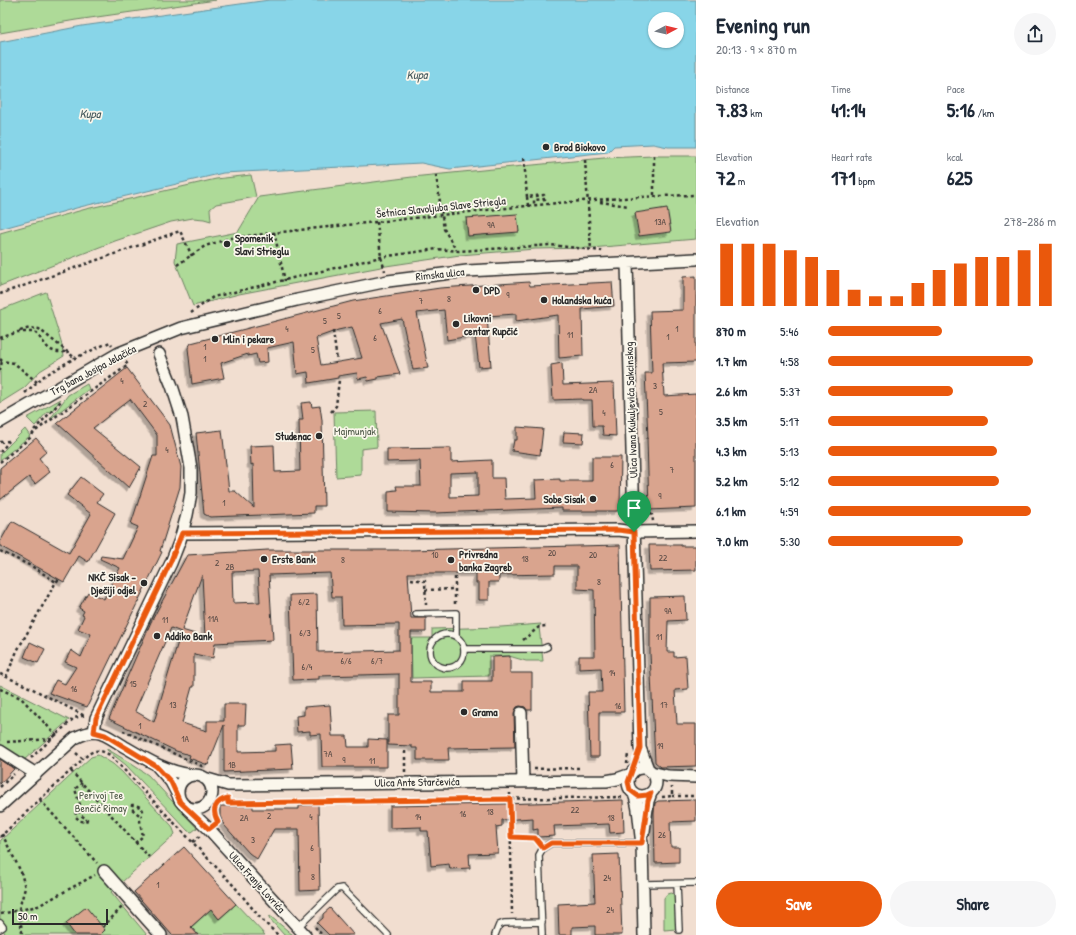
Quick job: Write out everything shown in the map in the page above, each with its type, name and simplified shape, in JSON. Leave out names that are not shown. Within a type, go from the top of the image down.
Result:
[{"type":"street","name":"Rimska ulica","points":[[190,325],[388,281],[505,268],[696,259]]},
{"type":"street","name":"Ulica Ivana Kukuljevića Sakcinskog","points":[[627,263],[640,748],[649,770]]},
{"type":"street","name":"Trg bana Josipa Jelačića","points":[[0,422],[119,353],[190,325]]},
{"type":"street","points":[[94,732],[96,718],[170,563],[182,533],[191,493],[191,468],[182,417],[172,386],[159,354]]},
{"type":"street","points":[[182,533],[610,530],[634,532],[696,531]]},
{"type":"street","points":[[521,713],[523,782]]},
{"type":"street","points":[[0,806],[75,738],[82,734],[94,732],[105,735],[156,766],[183,774],[207,774],[208,782],[211,787],[207,817],[209,829]]},
{"type":"street","name":"Ulica Ivana Kukuljevića Sakcinskog","points":[[630,771],[640,748]]},
{"type":"street","points":[[0,752],[36,774]]},
{"type":"street","points":[[156,766],[171,782],[180,802],[187,808],[193,810],[199,809],[210,800],[218,789],[228,785]]},
{"type":"street","points":[[644,935],[642,843],[637,802],[631,794],[628,782],[630,771],[640,768],[663,775],[696,777]]},
{"type":"street","points":[[642,843],[648,801],[656,782],[654,775],[649,770]]},
{"type":"street","name":"Ulica Ante Starčevića","points":[[207,774],[228,785],[617,780],[630,771]]},
{"type":"street","points":[[177,793],[183,779],[192,775]]},
{"type":"street","points":[[631,794],[642,796],[652,791],[663,782],[678,777]]},
{"type":"street","name":"Ulica Ante Starčevića","points":[[606,780],[622,785],[631,794]]},
{"type":"street","name":"Ulica Franje Lovrića","points":[[187,808],[209,829],[301,931]]},
{"type":"street","points":[[104,871],[161,935]]},
{"type":"lane","points":[[416,614],[456,612],[456,636],[464,649],[462,660],[454,667],[443,668],[434,663],[430,653],[432,643],[435,638],[445,634],[456,636]]},
{"type":"lane","points":[[464,649],[547,647]]},
{"type":"lane","points":[[542,935],[539,855],[543,848],[551,843],[642,843]]},
{"type":"lane","points":[[643,884],[696,883]]},
{"type":"lane","points":[[677,884],[679,930]]},
{"type":"lane","points":[[301,931],[337,889],[342,888],[388,935]]},
{"type":"lane","points":[[494,935],[499,925],[512,922],[542,922]]},
{"type":"lane","points":[[0,923],[3,927],[0,929]]},
{"type":"path","points":[[654,156],[654,196]]},
{"type":"path","points":[[524,158],[528,206]]},
{"type":"path","points":[[585,160],[591,250]]},
{"type":"path","points":[[436,175],[444,229],[456,250]]},
{"type":"path","points":[[527,197],[544,195],[545,199],[534,200],[534,205]]},
{"type":"path","name":"Šetnica Slavoljuba Slave Striegla","points":[[177,265],[206,246],[231,238],[274,232],[534,205],[654,196],[696,195]]},
{"type":"path","points":[[595,201],[629,206]]},
{"type":"path","points":[[558,208],[559,204]]},
{"type":"path","points":[[376,222],[381,258],[388,281]]},
{"type":"path","points":[[0,294],[180,231],[192,256]]},
{"type":"path","points":[[274,232],[285,281]]},
{"type":"path","points":[[0,338],[30,328],[39,329],[75,358]]},
{"type":"path","points":[[334,331],[337,361]]},
{"type":"path","points":[[18,332],[35,332],[44,341],[48,349],[55,353],[69,352]]},
{"type":"path","points":[[0,371],[1,360],[14,363],[37,382]]},
{"type":"path","points":[[33,432],[128,365]]},
{"type":"path","points":[[331,412],[336,406],[339,380]]},
{"type":"path","points":[[0,462],[30,438],[33,432],[48,417],[64,397]]},
{"type":"path","points":[[0,442],[8,441],[0,452]]},
{"type":"path","points":[[0,551],[58,580],[17,651],[6,677]]},
{"type":"path","points":[[455,578],[456,612]]},
{"type":"path","points":[[412,579],[425,581],[426,613]]},
{"type":"path","points":[[425,590],[455,589]]},
{"type":"path","points":[[527,637],[539,626],[546,626]]},
{"type":"path","points":[[0,674],[83,715]]},
{"type":"path","points":[[0,689],[20,698],[57,736],[74,718],[88,714],[96,718]]},
{"type":"path","points":[[118,729],[207,774]]},
{"type":"path","points":[[4,740],[8,742],[52,739]]},
{"type":"path","points":[[21,935],[22,932],[19,909],[25,888],[21,872],[1,835],[72,771],[82,759],[93,751],[98,750],[104,751],[110,756],[193,842],[240,893],[262,920],[278,935]]},
{"type":"path","points":[[405,750],[405,772],[412,771]]},
{"type":"path","points":[[628,753],[630,771]]},
{"type":"path","points":[[79,756],[82,759]]},
{"type":"path","points":[[530,769],[582,768]]},
{"type":"path","points":[[72,771],[149,858]]},
{"type":"path","points":[[509,782],[512,922]]},
{"type":"path","points":[[78,811],[87,819],[86,822],[80,821],[75,817],[76,812],[81,808],[75,789],[82,783]]},
{"type":"path","points":[[228,785],[228,803],[510,799],[631,794]]},
{"type":"path","points":[[672,796],[696,796]]},
{"type":"path","points":[[193,842],[218,822],[215,817],[217,804],[228,798]]},
{"type":"path","points":[[0,914],[38,906],[88,878],[104,871],[40,800]]},
{"type":"path","points":[[135,843],[143,836],[140,819],[142,815],[143,812],[143,809],[132,804],[132,809],[138,814],[142,815]]},
{"type":"path","points":[[511,837],[535,838],[543,848]]},
{"type":"path","points":[[103,928],[130,900]]},
{"type":"green space","points":[[0,0],[216,0],[76,20],[0,33]]},
{"type":"green space","points":[[696,156],[696,239],[591,248],[535,249],[460,255],[386,266],[239,294],[193,306],[175,261],[177,244],[238,232],[259,197],[412,177],[604,158]]},
{"type":"green space","points":[[251,175],[256,197],[216,204],[210,209],[211,221],[193,218],[171,222],[115,241],[0,286],[0,233],[86,209],[216,179]]},
{"type":"green space","points":[[46,292],[64,356],[40,371],[24,388],[0,403],[0,310]]},
{"type":"green space","points":[[87,384],[89,389],[50,419],[68,395]]},
{"type":"green space","points":[[61,399],[50,413],[48,411],[35,426],[27,418]]},
{"type":"green space","name":"Majmunjak","points":[[376,411],[377,447],[361,449],[361,475],[336,477],[334,412]]},
{"type":"green space","points":[[25,429],[30,436],[0,460],[0,454]]},
{"type":"green space","points":[[541,624],[539,627],[543,661],[526,661],[509,656],[489,656],[489,676],[412,678],[411,638],[432,638],[432,629]]},
{"type":"green space","points":[[0,685],[69,720],[24,760],[0,745]]},
{"type":"green space","points":[[107,749],[148,775],[197,828],[192,832],[188,831],[126,765]]},
{"type":"green space","name":"Perivoj Tee Benčić Rimay","points":[[98,755],[113,764],[122,772],[172,826],[175,834],[111,892],[147,935],[6,935],[0,925],[0,841],[91,757]]},
{"type":"green space","points":[[672,893],[676,897],[677,929],[664,930],[664,898],[667,894]]},
{"type":"green space","points":[[236,904],[265,935],[198,935],[191,927],[211,909],[219,919]]},
{"type":"green space","points":[[270,916],[293,935],[284,935],[269,918]]},
{"type":"water","name":"Kupa","points":[[269,0],[696,0],[696,147],[668,147],[653,144],[614,146],[608,152],[450,169],[421,163],[223,173],[80,207],[0,229],[0,42],[82,26]]},
{"type":"building","points":[[667,208],[671,232],[639,236],[635,213]]},
{"type":"building","points":[[517,214],[519,232],[468,236],[466,218]]},
{"type":"building","points":[[696,276],[696,362],[662,363],[664,396],[696,394],[696,508],[649,510],[645,373],[652,373],[650,311],[683,310],[683,277]]},
{"type":"building","points":[[529,282],[530,286],[612,282],[614,306],[582,309],[583,356],[559,358],[558,315],[516,321],[516,314],[487,316],[491,366],[479,367],[475,335],[447,340],[444,310],[417,313],[428,368],[413,370],[402,319],[381,323],[400,374],[378,377],[378,379],[368,381],[367,377],[358,379],[357,373],[309,383],[308,372],[297,374],[294,342],[267,348],[268,362],[258,363],[256,354],[248,356],[248,354],[221,363],[224,378],[192,384],[188,348],[191,343],[353,301],[440,288]],"holes":[[[352,327],[362,358],[321,365],[316,338],[338,330]]]},
{"type":"building","points":[[562,363],[563,385],[614,383],[616,436],[603,435],[602,426],[593,426],[592,400],[553,400],[551,365]]},
{"type":"building","points":[[127,368],[170,425],[181,467],[180,487],[160,551],[162,552],[87,707],[49,693],[56,680],[65,684],[76,667],[65,662],[71,650],[81,657],[91,634],[78,629],[84,616],[82,615],[84,611],[79,608],[88,592],[104,599],[120,568],[100,559],[101,556],[123,559],[138,527],[131,524],[153,456],[157,456],[157,435],[130,399],[93,428],[141,467],[129,488],[57,423]]},
{"type":"building","points":[[311,402],[312,407],[320,406],[322,420],[324,506],[314,506],[314,513],[210,517],[204,514],[196,433],[222,430],[229,491],[235,491],[254,508],[253,464],[251,465],[250,446],[274,445],[275,472],[300,471],[299,420],[303,420],[301,403]]},
{"type":"building","points":[[517,427],[543,429],[540,455],[512,451],[514,440],[517,440]]},
{"type":"building","points":[[564,432],[584,433],[583,443],[563,442]]},
{"type":"building","points":[[36,438],[47,451],[39,458],[50,472],[35,484],[29,477],[0,500],[0,468]]},
{"type":"building","points":[[451,448],[451,462],[492,460],[492,478],[504,478],[505,499],[536,498],[535,480],[560,479],[560,481],[592,481],[592,457],[621,457],[620,508],[617,511],[562,511],[562,508],[435,513],[388,512],[388,491],[397,490],[396,486],[421,486],[420,461],[387,462],[387,449]],"holes":[[[478,472],[478,496],[450,497],[450,473]]]},
{"type":"building","points":[[81,477],[103,494],[97,502],[115,513],[88,562],[79,556],[64,582],[0,546],[0,542],[12,521],[69,553],[91,514],[67,495]]},
{"type":"building","points":[[620,545],[624,712],[599,712],[599,757],[590,757],[588,692],[602,692],[601,668],[579,669],[579,656],[595,656],[594,590],[577,589],[577,566],[555,566],[555,574],[499,575],[499,582],[489,582],[489,600],[479,600],[479,583],[476,583],[476,573],[408,573],[411,618],[426,618],[426,632],[411,632],[411,682],[431,682],[431,692],[464,692],[464,681],[492,681],[492,657],[510,656],[510,673],[532,673],[532,710],[527,710],[525,707],[520,706],[517,707],[514,713],[515,747],[448,748],[449,760],[417,760],[417,748],[412,748],[412,746],[388,745],[388,715],[399,715],[399,674],[319,676],[319,679],[293,680],[290,595],[317,594],[318,652],[399,650],[399,624],[342,625],[341,597],[332,597],[330,573],[269,575],[273,640],[215,643],[213,658],[194,654],[194,687],[192,687],[182,723],[207,731],[207,721],[224,721],[224,704],[246,704],[245,725],[238,725],[238,752],[275,751],[275,745],[291,744],[293,769],[224,772],[224,725],[208,765],[189,758],[190,755],[176,751],[109,719],[151,622],[187,555],[268,550],[407,550]],"holes":[[[258,571],[260,602],[233,603],[232,572]],[[202,575],[205,637],[182,630]],[[171,628],[181,632],[154,722],[135,711]]]},
{"type":"building","points":[[649,545],[696,546],[696,570],[650,571]]},
{"type":"building","points":[[685,596],[686,620],[668,621],[667,652],[674,652],[674,657],[686,656],[688,689],[675,690],[677,724],[696,724],[696,766],[661,767],[655,762],[650,653],[650,597]]},
{"type":"building","points":[[30,642],[45,649],[38,663],[24,657]]},
{"type":"building","points":[[330,705],[332,736],[347,736],[348,747],[368,747],[368,739],[387,740],[387,767],[322,767],[321,734],[310,735],[310,731],[297,732],[296,716],[304,715],[304,707]]},
{"type":"building","points":[[0,759],[14,769],[0,784]]},
{"type":"building","points":[[623,800],[624,832],[610,833],[609,824],[554,826],[555,836],[538,837],[538,829],[533,830],[533,818],[502,820],[502,826],[496,827],[498,853],[469,854],[470,868],[450,869],[449,864],[431,866],[428,831],[421,831],[421,827],[390,828],[390,806]]},
{"type":"building","points":[[696,800],[696,821],[670,822],[671,847],[679,847],[679,862],[655,863],[655,803],[658,801]]},
{"type":"building","points":[[318,804],[320,890],[300,891],[299,829],[274,829],[257,859],[249,853],[224,825],[220,816],[220,806],[253,806],[253,809],[299,809],[299,806]]},
{"type":"building","points":[[184,847],[236,904],[219,919],[211,909],[191,927],[198,935],[172,935],[134,892]]},
{"type":"building","points":[[619,854],[622,935],[595,935],[595,926],[572,927],[572,935],[559,935],[558,904],[595,902],[593,855]]},
{"type":"building","points":[[86,907],[105,930],[100,935],[75,935],[66,923]]},
{"type":"building","points":[[330,908],[354,935],[329,935],[317,923],[323,918],[323,914]]},
{"type":"place","name":"Brod Biokovo","points":[[546,147]]},
{"type":"place","name":"Spomenik Slavi Strieglu","points":[[227,244]]},
{"type":"place","name":"DPD","points":[[476,290]]},
{"type":"place","name":"Holandska kuća","points":[[544,300]]},
{"type":"place","name":"Likovni centar Rupčić","points":[[456,324]]},
{"type":"place","name":"Mlin i pekare","points":[[215,339]]},
{"type":"place","name":"Studenac","points":[[319,436]]},
{"type":"place","name":"Sobe Sisak","points":[[593,499]]},
{"type":"place","name":"Erste Bank","points":[[264,559]]},
{"type":"place","name":"Privredna banka Zagreb","points":[[451,560]]},
{"type":"place","name":"NKČ Sisak - Dječiji odjel","points":[[144,583]]},
{"type":"place","name":"Addiko Bank","points":[[157,636]]},
{"type":"place","name":"Grama","points":[[464,712]]},
{"type":"route","points":[[618,530],[634,532],[640,748],[637,753],[632,772],[628,778],[628,782],[630,790],[638,796],[651,793],[648,801],[642,843],[551,843],[543,848],[535,838],[511,837],[510,799],[228,803],[228,798],[217,804],[215,817],[218,822],[209,829],[180,802],[171,782],[156,766],[105,735],[94,732],[96,718],[170,563],[182,533],[618,530]]}]
